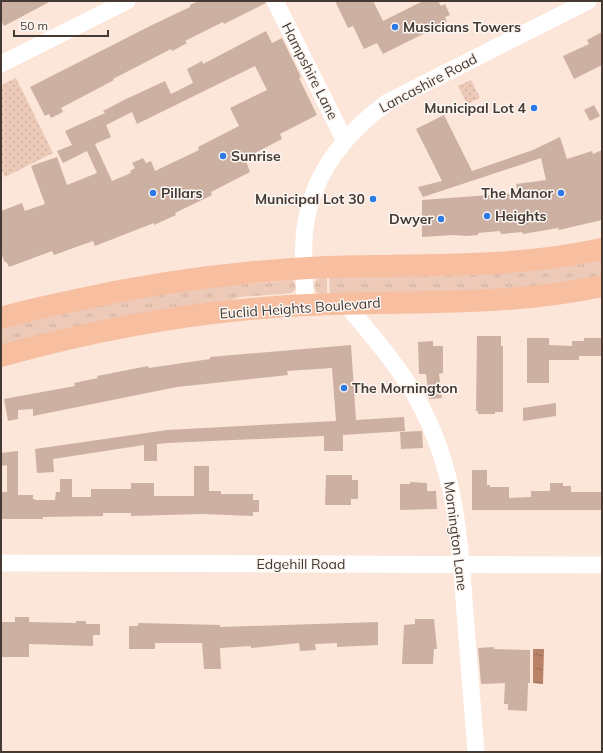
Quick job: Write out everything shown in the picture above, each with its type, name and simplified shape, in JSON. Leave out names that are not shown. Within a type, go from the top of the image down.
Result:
[{"type":"main road","points":[[1,318],[142,287],[200,278],[304,268],[514,261],[559,257],[602,249]]},
{"type":"main road","name":"Euclid Heights Boulevard","points":[[1,356],[91,334],[154,322],[252,308],[345,303],[527,297],[602,286]]},
{"type":"street","points":[[1,64],[127,1]]},
{"type":"street","name":"Hampshire Lane","points":[[275,1],[345,140]]},
{"type":"street","name":"Lancashire Road","points":[[305,305],[305,223],[310,201],[328,165],[345,140],[374,112],[388,102],[588,1]]},
{"type":"street","name":"Mornington Lane","points":[[345,303],[389,355],[410,387],[431,428],[448,474],[453,496],[462,565],[476,752]]},
{"type":"street","name":"Edgehill Road","points":[[1,563],[462,565],[602,564]]},
{"type":"green space","points":[[16,78],[53,153],[5,177],[1,169],[1,85]]},
{"type":"green space","points":[[471,80],[480,98],[467,104],[458,86]]},
{"type":"green space","points":[[602,255],[602,279],[548,288],[330,297],[329,275]]},
{"type":"green space","points":[[327,275],[327,297],[318,295],[315,288],[315,282],[320,277]]},
{"type":"green space","points":[[293,280],[296,288],[292,293],[240,297],[216,305],[1,348],[1,325],[146,292]]},
{"type":"water","points":[[533,649],[544,649],[543,684],[533,683]]},
{"type":"building","points":[[1,1],[51,1],[4,26],[1,20]]},
{"type":"building","points":[[199,1],[265,1],[266,3],[224,24],[223,22],[185,41],[187,43],[178,48],[172,51],[171,49],[113,79],[114,80],[61,108],[63,112],[51,118],[49,114],[45,116],[30,87],[190,7],[190,5]]},
{"type":"building","name":"Musicians Towers","points":[[335,1],[373,1],[383,21],[423,1],[438,1],[441,6],[445,4],[450,15],[445,17],[447,22],[383,54],[377,43],[364,49],[353,26],[348,28]]},
{"type":"building","points":[[266,31],[272,43],[282,38],[317,115],[280,134],[282,139],[245,158],[250,172],[211,192],[212,195],[175,213],[176,215],[154,225],[154,223],[95,246],[93,241],[54,255],[52,251],[9,267],[4,261],[1,252],[1,211],[22,203],[25,211],[45,204],[31,166],[57,157],[67,185],[97,173],[87,151],[63,163],[57,151],[72,145],[65,131],[105,113],[103,111],[165,81],[171,94],[193,83],[187,69],[202,61],[203,64]],"holes":[[[255,66],[267,90],[230,108],[239,126],[198,147],[199,150],[155,171],[151,161],[146,163],[143,158],[132,163],[135,168],[130,171],[131,173],[112,181],[95,144],[111,137],[106,125],[132,112],[137,124]]]},
{"type":"building","points":[[602,32],[602,65],[574,79],[563,56],[589,44],[587,40]]},
{"type":"building","points":[[594,105],[600,116],[590,121],[584,110]]},
{"type":"building","points":[[444,115],[472,171],[533,150],[560,137],[567,159],[592,151],[593,154],[602,150],[602,220],[559,230],[558,228],[523,234],[522,232],[501,234],[500,231],[478,233],[478,235],[467,236],[453,235],[422,237],[422,200],[518,193],[516,184],[546,180],[541,158],[423,197],[418,187],[442,181],[416,129]]},
{"type":"building","points":[[477,336],[501,336],[501,346],[503,346],[503,412],[495,412],[495,414],[478,414],[478,411],[476,411]]},
{"type":"building","points":[[527,338],[549,338],[549,345],[572,346],[572,341],[584,341],[584,338],[602,338],[602,356],[579,356],[579,360],[549,360],[549,383],[527,383]]},
{"type":"building","points":[[433,341],[433,346],[443,346],[443,373],[439,374],[442,398],[429,399],[426,374],[419,374],[418,342]]},
{"type":"building","points":[[351,345],[356,420],[404,417],[405,431],[343,435],[343,451],[324,451],[324,436],[168,443],[157,444],[157,461],[144,461],[144,445],[53,459],[54,472],[37,473],[35,449],[167,430],[336,421],[332,368],[287,371],[288,375],[177,387],[33,416],[33,409],[18,410],[18,419],[8,421],[4,399],[75,386],[74,383],[98,378],[97,376],[148,366],[149,368],[210,359],[210,357]]},
{"type":"building","points":[[556,403],[556,416],[523,421],[523,408]]},
{"type":"building","points":[[422,431],[423,448],[401,449],[400,432]]},
{"type":"building","points":[[18,451],[18,495],[33,495],[33,499],[35,500],[55,500],[56,492],[60,492],[60,479],[72,479],[72,497],[91,497],[91,489],[131,489],[131,483],[154,483],[154,496],[194,496],[194,466],[209,466],[209,491],[221,491],[221,494],[253,494],[253,500],[259,500],[259,512],[253,512],[253,516],[202,514],[131,516],[131,513],[103,513],[103,516],[43,517],[43,519],[1,519],[1,492],[7,492],[7,465],[1,466],[1,453]]},
{"type":"building","points":[[472,470],[487,470],[487,485],[490,485],[490,487],[509,487],[509,498],[531,497],[531,491],[550,491],[550,483],[563,483],[563,486],[571,486],[571,492],[602,492],[602,510],[472,510]]},
{"type":"building","points":[[326,475],[352,475],[352,480],[358,480],[358,499],[351,499],[351,505],[325,505]]},
{"type":"building","points":[[410,482],[427,483],[427,491],[436,491],[437,509],[400,510],[400,484],[410,484]]},
{"type":"building","points":[[15,617],[29,617],[29,622],[76,623],[76,621],[86,621],[86,624],[100,624],[100,635],[93,635],[93,646],[29,644],[29,657],[1,657],[1,622],[15,622]]},
{"type":"building","points":[[415,619],[434,619],[437,649],[434,649],[433,664],[402,664],[404,625],[415,624]]},
{"type":"building","points":[[378,622],[378,645],[337,647],[337,643],[315,644],[316,650],[300,651],[299,643],[251,648],[251,646],[220,648],[221,669],[204,669],[202,643],[155,643],[155,649],[129,649],[129,626],[138,626],[138,623],[220,625],[220,627]]},
{"type":"building","points":[[494,647],[494,649],[530,650],[530,683],[528,683],[527,711],[508,710],[508,704],[504,704],[505,683],[481,684],[478,648]]},
{"type":"place","name":"Musicians Towers","points":[[395,27]]},
{"type":"place","name":"Municipal Lot 4","points":[[534,108]]},
{"type":"place","name":"Sunrise","points":[[223,156]]},
{"type":"place","name":"Pillars","points":[[153,193]]},
{"type":"place","name":"The Manor","points":[[561,193]]},
{"type":"place","name":"Municipal Lot 30","points":[[373,199]]},
{"type":"place","name":"Heights","points":[[487,216]]},
{"type":"place","name":"Dwyer","points":[[441,219]]},
{"type":"place","name":"The Mornington","points":[[344,388]]}]
